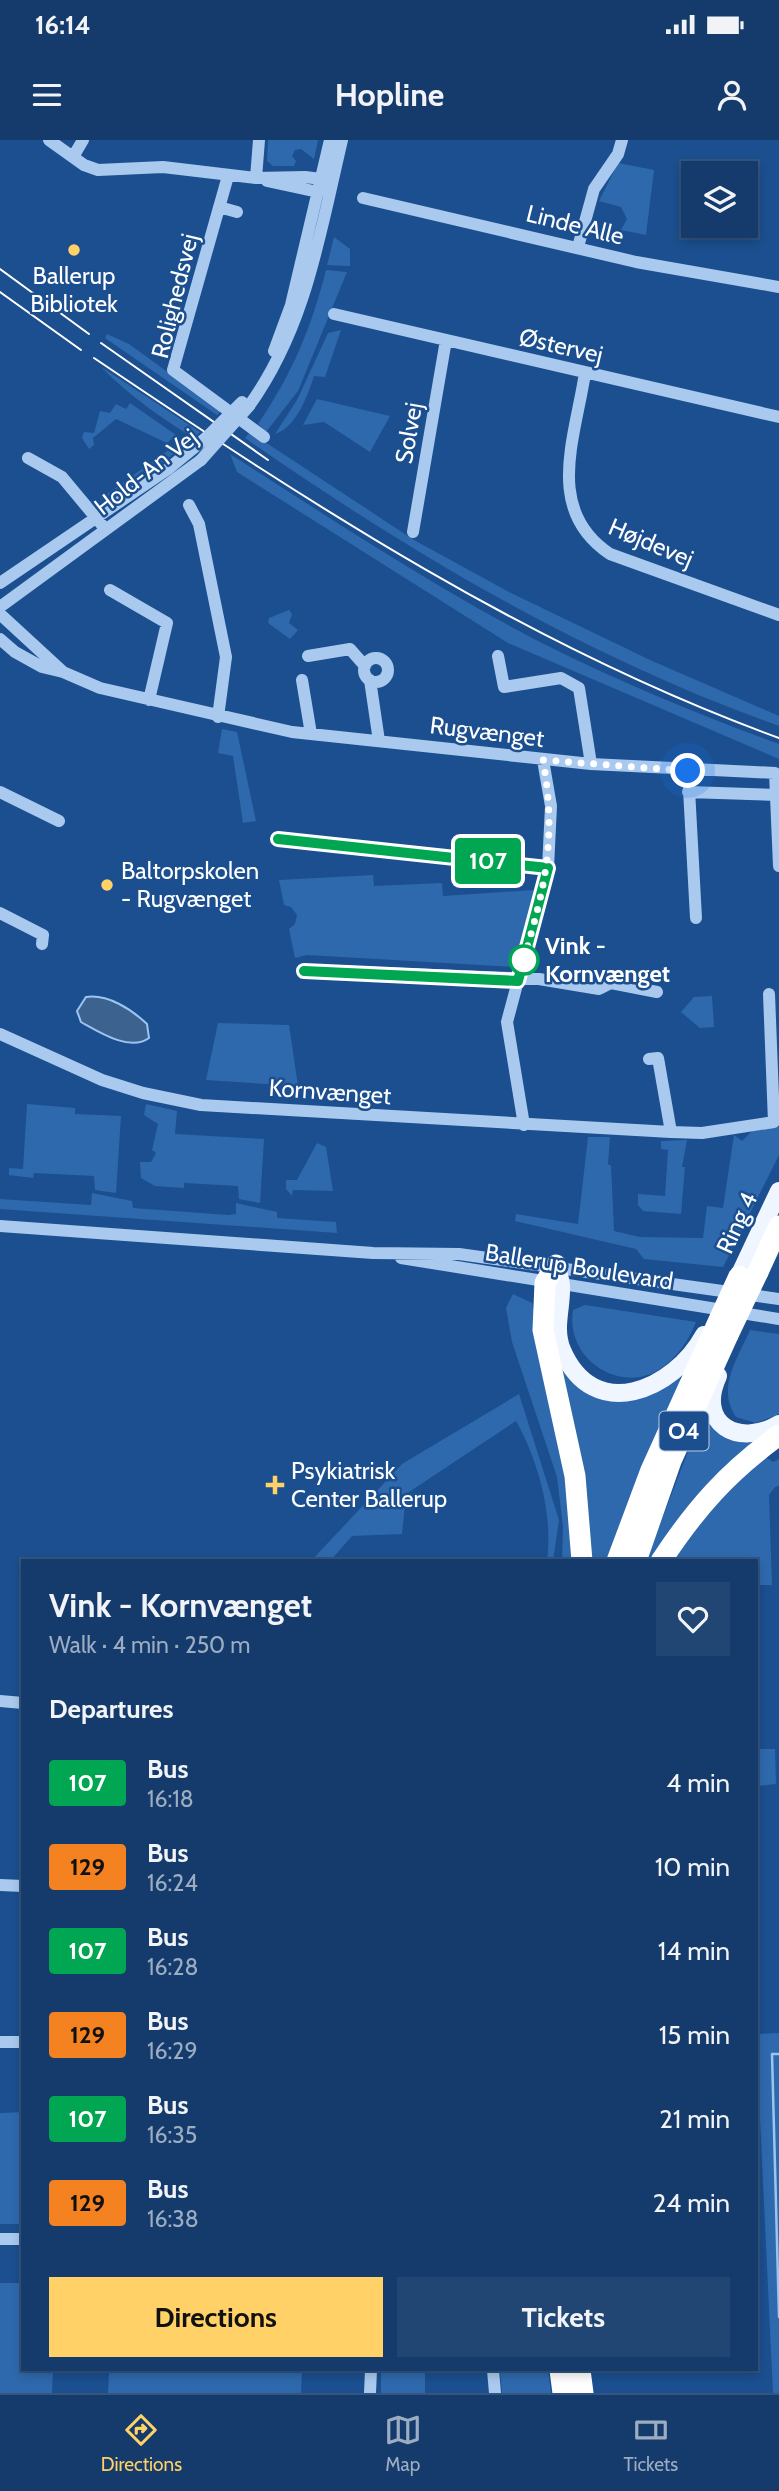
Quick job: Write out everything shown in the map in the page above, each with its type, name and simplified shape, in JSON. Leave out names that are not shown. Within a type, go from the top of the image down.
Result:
[{"type":"highway","name":"O4","points":[[618,1559],[651,1471],[751,1272],[779,1226]]},
{"type":"highway","points":[[554,1278],[542,1330],[575,1476],[582,1559]]},
{"type":"highway","name":"O4","points":[[637,1559],[671,1461],[721,1334]]},
{"type":"highway","points":[[662,1559],[691,1516],[739,1464],[779,1435]]},
{"type":"highway","points":[[559,2371],[563,2393]]},
{"type":"highway","points":[[580,2371],[583,2393]]},
{"type":"main road","name":"Ring 4","points":[[751,1272],[779,1191]]},
{"type":"main road","points":[[751,1272],[779,1244]]},
{"type":"main road","points":[[554,1278],[557,1327],[563,1351],[577,1372],[597,1387],[631,1392],[657,1384],[721,1334]]},
{"type":"main road","points":[[721,1334],[712,1403],[719,1423],[738,1434],[759,1434],[779,1424]]},
{"type":"street","points":[[49,140],[85,165],[98,170],[163,167],[323,186]]},
{"type":"street","points":[[73,157],[83,140]]},
{"type":"street","points":[[256,178],[259,140]]},
{"type":"street","name":"Hold-An Vej","points":[[0,607],[106,531],[196,456],[246,404],[279,360],[301,309],[330,140]]},
{"type":"street","name":"Hold-An Vej","points":[[323,186],[342,140]]},
{"type":"street","points":[[578,247],[594,190],[618,153],[622,140]]},
{"type":"street","name":"Rolighedsvej","points":[[228,176],[173,370],[264,437]]},
{"type":"street","name":"Linde Alle","points":[[363,198],[636,262],[779,287]]},
{"type":"street","name":"Rolighedsvej","points":[[219,207],[237,212]]},
{"type":"street","name":"Østervej","points":[[334,314],[779,417]]},
{"type":"street","name":"Solvej","points":[[413,532],[446,340]]},
{"type":"street","name":"Højdevej","points":[[585,373],[568,482],[571,507],[593,542],[610,554],[779,615]]},
{"type":"street","name":"Hold-An Vej","points":[[0,583],[196,456]]},
{"type":"street","points":[[28,458],[62,477],[106,531]]},
{"type":"street","points":[[189,505],[199,524],[226,657],[218,717]]},
{"type":"street","points":[[110,590],[167,623],[149,700]]},
{"type":"street","name":"Rugvænget","points":[[0,614],[63,672]]},
{"type":"street","name":"Rugvænget","points":[[0,639],[15,652],[42,667],[63,672],[100,688],[218,717],[311,734],[543,760],[688,771],[775,773],[779,866]]},
{"type":"street","points":[[308,656],[350,649],[365,666]]},
{"type":"street","name":"Rugvænget","points":[[498,656],[504,687],[561,678],[579,688],[591,764]]},
{"type":"street","points":[[370,680],[382,681],[387,675],[385,660],[370,660],[365,666],[365,674],[370,680],[379,741]]},
{"type":"street","points":[[302,680],[311,734]]},
{"type":"street","points":[[524,1125],[507,1023],[548,868],[551,806],[543,760]]},
{"type":"street","points":[[688,771],[696,918]]},
{"type":"street","points":[[0,792],[58,821]]},
{"type":"street","points":[[688,792],[777,795]]},
{"type":"street","points":[[278,839],[548,868]]},
{"type":"street","points":[[0,913],[43,935],[42,944]]},
{"type":"street","points":[[304,971],[518,981],[539,979],[599,989],[611,983],[657,992]]},
{"type":"street","name":"Kornvænget","points":[[0,1034],[102,1080],[166,1099],[201,1105],[702,1133],[774,1122],[769,994]]},
{"type":"street","points":[[649,1059],[658,1058],[671,1132]]},
{"type":"street","name":"Ballerup Boulevard","points":[[0,1226],[373,1253],[554,1278],[779,1319]]},
{"type":"street","name":"Ballerup Boulevard","points":[[373,1253],[448,1253],[554,1278],[779,1298]]},
{"type":"street","points":[[0,1701],[21,1703]]},
{"type":"street","points":[[0,1885],[21,1886]]},
{"type":"street","points":[[0,2042],[21,2042]]},
{"type":"street","points":[[0,2239],[20,2239]]},
{"type":"street","points":[[370,2393],[371,2371]]},
{"type":"street","points":[[493,2371],[495,2393]]},
{"type":"shaded area","points":[[268,140],[318,140],[314,159],[301,149],[295,150],[292,156],[296,161],[294,166],[273,166],[267,161]]},
{"type":"shaded area","points":[[618,163],[654,170],[646,235],[621,230],[627,219],[621,207],[599,201]]},
{"type":"shaded area","points":[[334,237],[350,249],[350,266],[327,265]]},
{"type":"shaded area","points":[[326,270],[347,272],[298,391],[266,432],[258,424],[281,387],[299,350]]},
{"type":"shaded area","points":[[341,330],[325,377],[314,376],[305,401],[295,418],[275,434],[297,400],[328,333]]},
{"type":"shaded area","points":[[107,334],[129,344],[221,411],[217,415],[105,338]]},
{"type":"shaded area","points":[[103,369],[200,432],[194,438],[170,423],[135,398]]},
{"type":"shaded area","points":[[317,399],[390,416],[370,452],[324,422],[303,425]]},
{"type":"shaded area","points":[[130,403],[176,435],[167,443],[116,419],[93,438],[94,445],[89,449],[82,438],[84,432],[94,433],[100,411],[110,413],[116,404],[126,409]]},
{"type":"shaded area","points":[[250,432],[414,540],[511,593],[650,660],[779,716],[779,726],[638,669],[503,600],[308,481],[245,438]]},
{"type":"shaded area","points":[[184,439],[188,443],[119,495],[109,500],[100,499]]},
{"type":"shaded area","points":[[230,454],[463,600],[544,644],[631,685],[779,744],[779,759],[508,643],[237,472]]},
{"type":"shaded area","points":[[289,610],[292,614],[289,623],[298,630],[290,639],[268,623],[269,618]]},
{"type":"shaded area","points":[[222,729],[237,732],[256,821],[243,823],[233,756],[218,753]]},
{"type":"shaded area","points":[[373,875],[374,886],[442,883],[443,896],[534,890],[514,967],[307,955],[295,958],[289,929],[295,924],[297,915],[291,907],[284,905],[279,880]]},
{"type":"shaded area","points":[[712,996],[714,1027],[700,1028],[681,1012],[694,997]]},
{"type":"shaded area","points":[[86,997],[111,1000],[134,1013],[147,1024],[149,1038],[141,1042],[124,1042],[81,1022],[77,1011]]},
{"type":"shaded area","points":[[218,1023],[289,1025],[298,1086],[206,1080]]},
{"type":"shaded area","points":[[27,1104],[75,1108],[75,1114],[121,1116],[116,1193],[95,1190],[94,1176],[34,1173],[33,1178],[9,1175],[9,1168],[23,1169]]},
{"type":"shaded area","points":[[146,1104],[177,1111],[175,1134],[264,1139],[260,1203],[239,1199],[238,1186],[184,1183],[184,1188],[155,1186],[141,1178],[140,1162],[151,1162],[156,1153],[152,1150],[158,1124],[144,1115]]},
{"type":"shaded area","points":[[779,1127],[779,1155],[723,1267],[644,1259],[636,1249],[515,1221],[516,1214],[578,1224],[588,1137],[610,1137],[608,1164],[611,1166],[614,1231],[640,1237],[703,1238],[707,1206],[723,1208],[734,1135],[742,1141],[752,1131]]},
{"type":"shaded area","points":[[687,1140],[682,1167],[685,1167],[681,1214],[643,1211],[638,1205],[638,1194],[665,1196],[668,1150],[661,1149],[661,1141]]},
{"type":"shaded area","points":[[317,1143],[326,1147],[333,1191],[293,1190],[292,1196],[286,1189],[286,1180],[297,1180]]},
{"type":"shaded area","points":[[92,1193],[132,1201],[133,1208],[228,1215],[236,1214],[236,1203],[277,1212],[277,1218],[336,1222],[337,1233],[0,1209],[0,1199],[91,1205]]},
{"type":"shaded area","points":[[513,1294],[532,1303],[562,1451],[578,1559],[562,1559],[563,1527],[557,1477],[512,1342],[506,1308]]},
{"type":"shaded area","points":[[585,1305],[696,1322],[682,1348],[666,1365],[644,1376],[628,1378],[598,1368],[586,1357],[578,1344],[573,1328],[573,1310]]},
{"type":"shaded area","points":[[750,1330],[779,1334],[779,1414],[756,1423],[736,1417],[728,1395],[731,1373]]},
{"type":"shaded area","points":[[552,1334],[605,1395],[675,1376],[681,1379],[629,1499],[608,1559],[586,1559],[570,1433]]},
{"type":"shaded area","points":[[519,1394],[559,1520],[553,1559],[547,1559],[548,1525],[542,1489],[531,1454],[516,1421],[406,1494],[402,1534],[352,1536],[332,1559],[313,1559],[402,1464]]},
{"type":"shaded area","points":[[705,1407],[763,1439],[657,1559],[647,1559]]},
{"type":"shaded area","points":[[760,1453],[773,1462],[779,1459],[779,1486],[769,1495],[772,1585],[758,1585],[758,1559],[670,1559]]},
{"type":"shaded area","points":[[758,1749],[775,1749],[776,1784],[758,1786]]},
{"type":"shaded area","points":[[779,2033],[779,2393],[773,2393],[758,2034]]},
{"type":"shaded area","points":[[21,2112],[21,2224],[0,2224],[0,2113]]},
{"type":"shaded area","points":[[0,2283],[21,2283],[21,2371],[53,2371],[52,2393],[0,2393]]},
{"type":"shaded area","points":[[109,2371],[302,2371],[301,2393],[108,2393]]},
{"type":"shaded area","points":[[381,2371],[425,2371],[425,2393],[381,2393]]},
{"type":"shaded area","points":[[500,2371],[548,2371],[551,2393],[502,2393]]},
{"type":"waterway","points":[[779,2054],[772,2054],[779,2317]]},
{"type":"tram line","points":[[0,269],[89,334]]},
{"type":"tram line","points":[[0,292],[81,350]]},
{"type":"tram line","points":[[101,343],[268,460]]},
{"type":"tram line","points":[[94,358],[341,519],[511,617],[687,702],[779,738]]},
{"type":"bus line","name":"107","points":[[278,839],[548,868],[546,884],[518,981],[304,971]]},
{"type":"place","name":"Ballerup Bibliotek","points":[[74,250]]},
{"type":"place","name":"Baltorpskolen - Rugvænget","points":[[107,885]]},
{"type":"place","name":"Vink - Kornvænget","points":[[524,960]]},
{"type":"place","name":"Psykiatrisk Center Ballerup","points":[[275,1485]]},
{"type":"route","points":[[524,960],[522,965],[546,884],[548,868],[551,806],[543,760],[688,771]]}]
